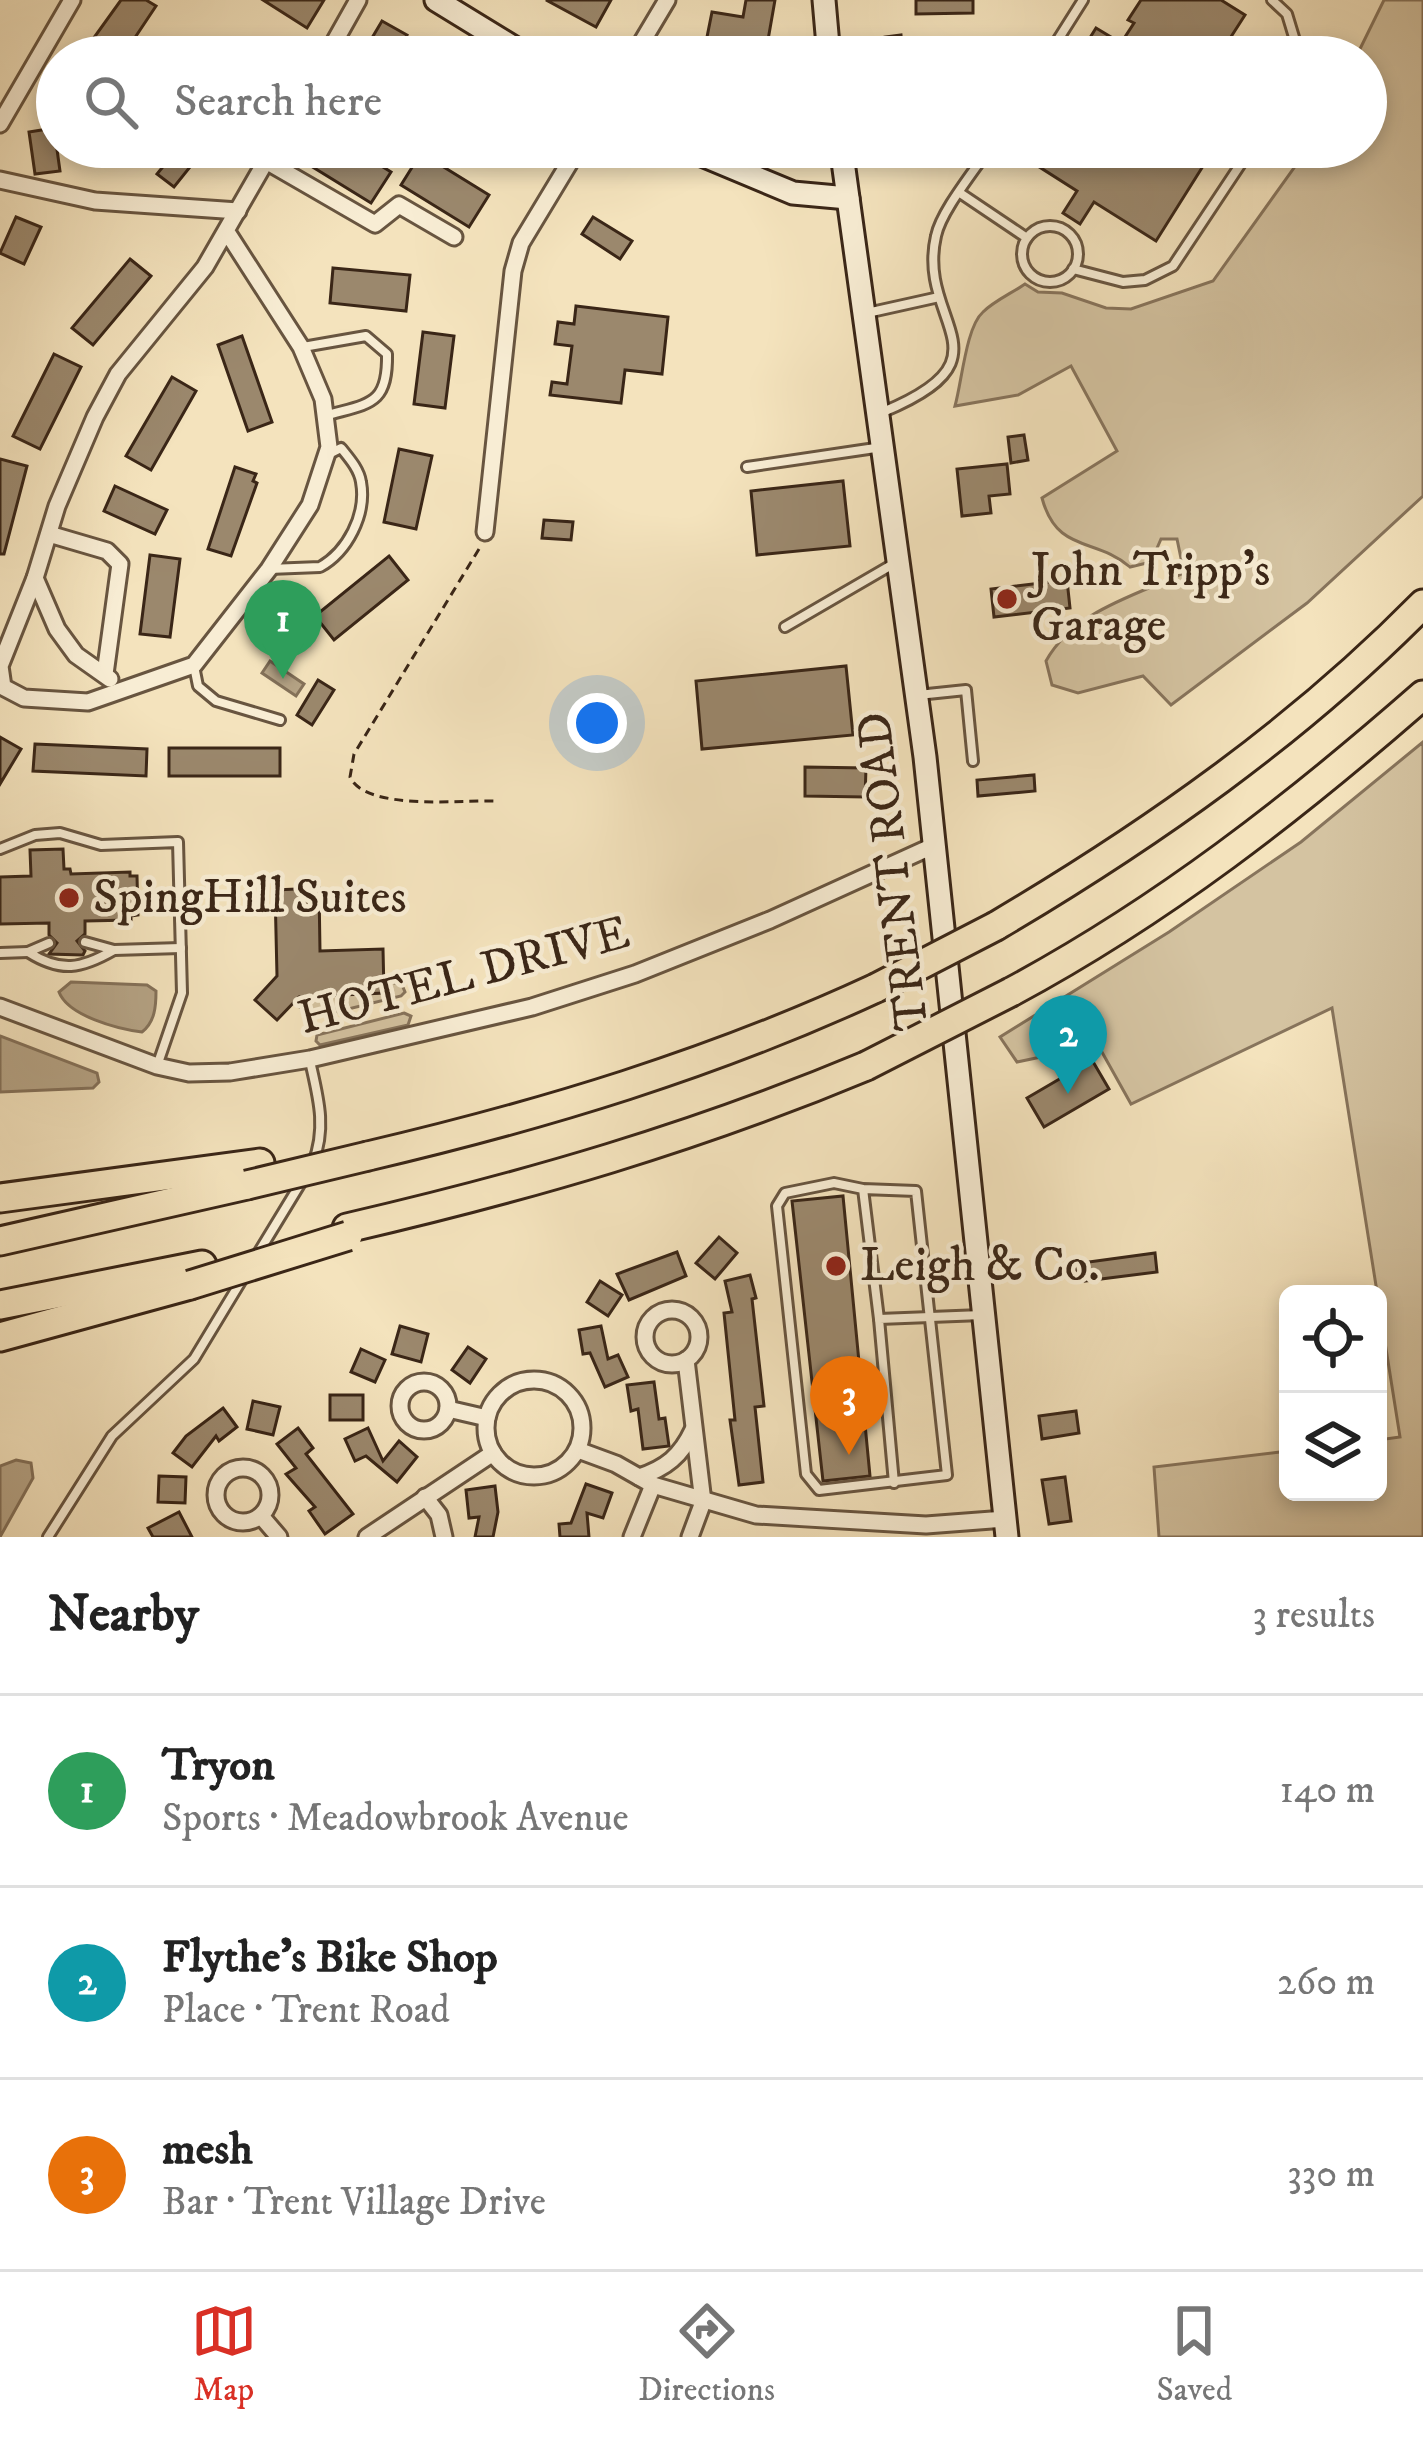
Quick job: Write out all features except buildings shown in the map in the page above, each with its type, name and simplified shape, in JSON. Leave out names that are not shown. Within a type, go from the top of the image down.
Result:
[{"type":"highway","points":[[0,1241],[254,1174],[491,1127],[656,1078],[756,1041],[876,988],[997,926],[1138,838],[1210,787],[1340,681],[1423,604]]},
{"type":"highway","points":[[0,1337],[196,1275],[663,1145],[866,1066],[1112,934],[1250,840],[1423,695]]},
{"type":"highway","points":[[0,1198],[254,1174]]},
{"type":"highway","points":[[0,1305],[196,1275]]},
{"type":"street","points":[[51,36],[72,0]]},
{"type":"street","points":[[338,36],[358,0]]},
{"type":"street","points":[[436,0],[482,36]]},
{"type":"street","points":[[646,36],[667,0]]},
{"type":"street","points":[[657,36],[678,0]]},
{"type":"street","points":[[824,0],[827,36]]},
{"type":"street","points":[[0,124],[36,62]]},
{"type":"street","points":[[227,232],[301,347],[323,399],[328,454],[310,505],[269,569],[194,665],[88,702],[25,698],[3,687],[0,665],[94,417],[118,374],[205,267],[262,168]]},
{"type":"street","points":[[291,168],[374,224],[399,205],[454,237]]},
{"type":"street","points":[[485,532],[513,271],[521,243],[566,168]]},
{"type":"street","points":[[733,168],[793,193],[848,198]]},
{"type":"street","name":"TRENT ROAD","points":[[844,168],[935,845],[1006,1528]]},
{"type":"street","points":[[0,180],[94,201],[238,211]]},
{"type":"street","points":[[49,534],[107,551],[120,564],[105,674]]},
{"type":"street","points":[[34,578],[76,655],[122,688]]},
{"type":"street","name":"HOTEL DRIVE","points":[[0,1007],[158,1066],[189,1073],[230,1072],[310,1059],[532,1006],[635,974],[770,920],[935,845]]},
{"type":"street","points":[[686,1360],[703,1502],[690,1537]]},
{"type":"street","points":[[518,1382],[551,1382],[565,1390],[582,1418],[578,1450],[569,1462],[544,1476],[515,1473],[493,1454],[488,1442],[487,1418],[493,1403],[518,1382]]},
{"type":"street","points":[[448,1408],[487,1418]]},
{"type":"street","points":[[632,1537],[646,1481],[686,1447],[694,1428]]},
{"type":"street","points":[[578,1450],[703,1502],[756,1515],[1006,1528]]},
{"type":"street","points":[[367,1537],[391,1530],[425,1497],[493,1454]]},
{"type":"street","points":[[425,1497],[439,1515],[443,1537]]},
{"type":"street","points":[[261,1516],[279,1537]]},
{"type":"lane","points":[[1060,36],[1083,0]]},
{"type":"lane","points":[[1272,0],[1287,14],[1296,36]]},
{"type":"lane","points":[[880,413],[923,395],[950,367],[955,337],[932,277],[936,232],[976,168]]},
{"type":"lane","points":[[1073,269],[1123,282],[1145,280],[1173,266],[1238,168]]},
{"type":"lane","points":[[960,193],[1028,238]]},
{"type":"lane","points":[[1043,227],[1070,234],[1078,251],[1073,269],[1051,282],[1034,278],[1022,255],[1028,238],[1043,227]]},
{"type":"lane","points":[[865,314],[940,297]]},
{"type":"lane","points":[[301,347],[366,336],[387,354],[385,389],[375,401],[325,416]]},
{"type":"lane","points":[[747,467],[883,447]]},
{"type":"lane","points":[[269,569],[320,567],[348,542],[357,518],[361,480],[341,448],[328,454]]},
{"type":"lane","points":[[785,627],[896,562]]},
{"type":"lane","points":[[194,665],[198,686],[216,701],[280,720]]},
{"type":"lane","points":[[916,696],[966,690],[973,761]]},
{"type":"lane","points":[[0,849],[34,835],[60,833],[88,844],[178,842],[182,993],[158,1066]]},
{"type":"lane","points":[[85,942],[114,950],[181,948]]},
{"type":"lane","points":[[0,953],[28,952],[49,943]]},
{"type":"lane","points":[[28,952],[50,966],[87,965],[114,950]]},
{"type":"lane","points":[[48,1537],[112,1436],[194,1359],[312,1164],[322,1140],[321,1108],[310,1059]]},
{"type":"lane","points":[[835,1184],[916,1191],[929,1317],[947,1475],[819,1490],[806,1474],[776,1206],[785,1193],[835,1184]]},
{"type":"lane","points":[[863,1189],[893,1483]]},
{"type":"lane","points":[[879,1319],[983,1315]]},
{"type":"path","points":[[485,532],[466,574],[354,754],[350,777],[358,789],[386,799],[495,801]]},
{"type":"shaded area","points":[[1384,0],[1423,0],[1423,496],[1307,603],[1171,705],[1143,676],[1078,693],[1052,685],[1046,661],[1072,629],[1107,607],[1184,573],[1177,539],[1161,539],[1151,562],[1130,567],[1067,537],[1049,516],[1042,498],[1117,451],[1071,366],[1018,395],[955,406],[977,319],[1025,284],[1038,292],[1131,309],[1213,281],[1294,168],[1387,168],[1387,36],[1366,36]]},
{"type":"shaded area","points":[[270,661],[304,684],[296,696],[262,673]]},
{"type":"shaded area","points":[[1423,742],[1423,1537],[1159,1537],[1154,1467],[1279,1452],[1279,1501],[1387,1501],[1387,1439],[1400,1437],[1387,1355],[1387,1285],[1376,1285],[1332,1008],[1131,1104],[1098,1045],[1017,1062],[1000,1037],[1169,932],[1301,842]]},
{"type":"shaded area","points":[[384,980],[402,985],[405,992],[316,1017],[293,1003],[299,997]]},
{"type":"shaded area","points":[[71,982],[147,985],[156,991],[152,1019],[142,1032],[95,1020],[64,1000],[59,992]]},
{"type":"shaded area","points":[[404,1013],[411,1016],[408,1025],[320,1045],[316,1041],[317,1035]]},
{"type":"shaded area","points":[[0,1036],[97,1073],[99,1082],[93,1088],[0,1092]]},
{"type":"shaded area","points":[[16,1460],[31,1463],[33,1478],[0,1537],[0,1466]]},
{"type":"place","name":"John Tripp's Garage","points":[[1007,599]]},
{"type":"place","name":"Tryon","points":[[283,679]]},
{"type":"place","name":"SpingHill Suites","points":[[69,898]]},
{"type":"place","name":"Flythe's Bike Shop","points":[[1068,1094]]},
{"type":"place","name":"Leigh & Co.","points":[[836,1266]]},
{"type":"place","name":"mesh","points":[[849,1455]]}]
